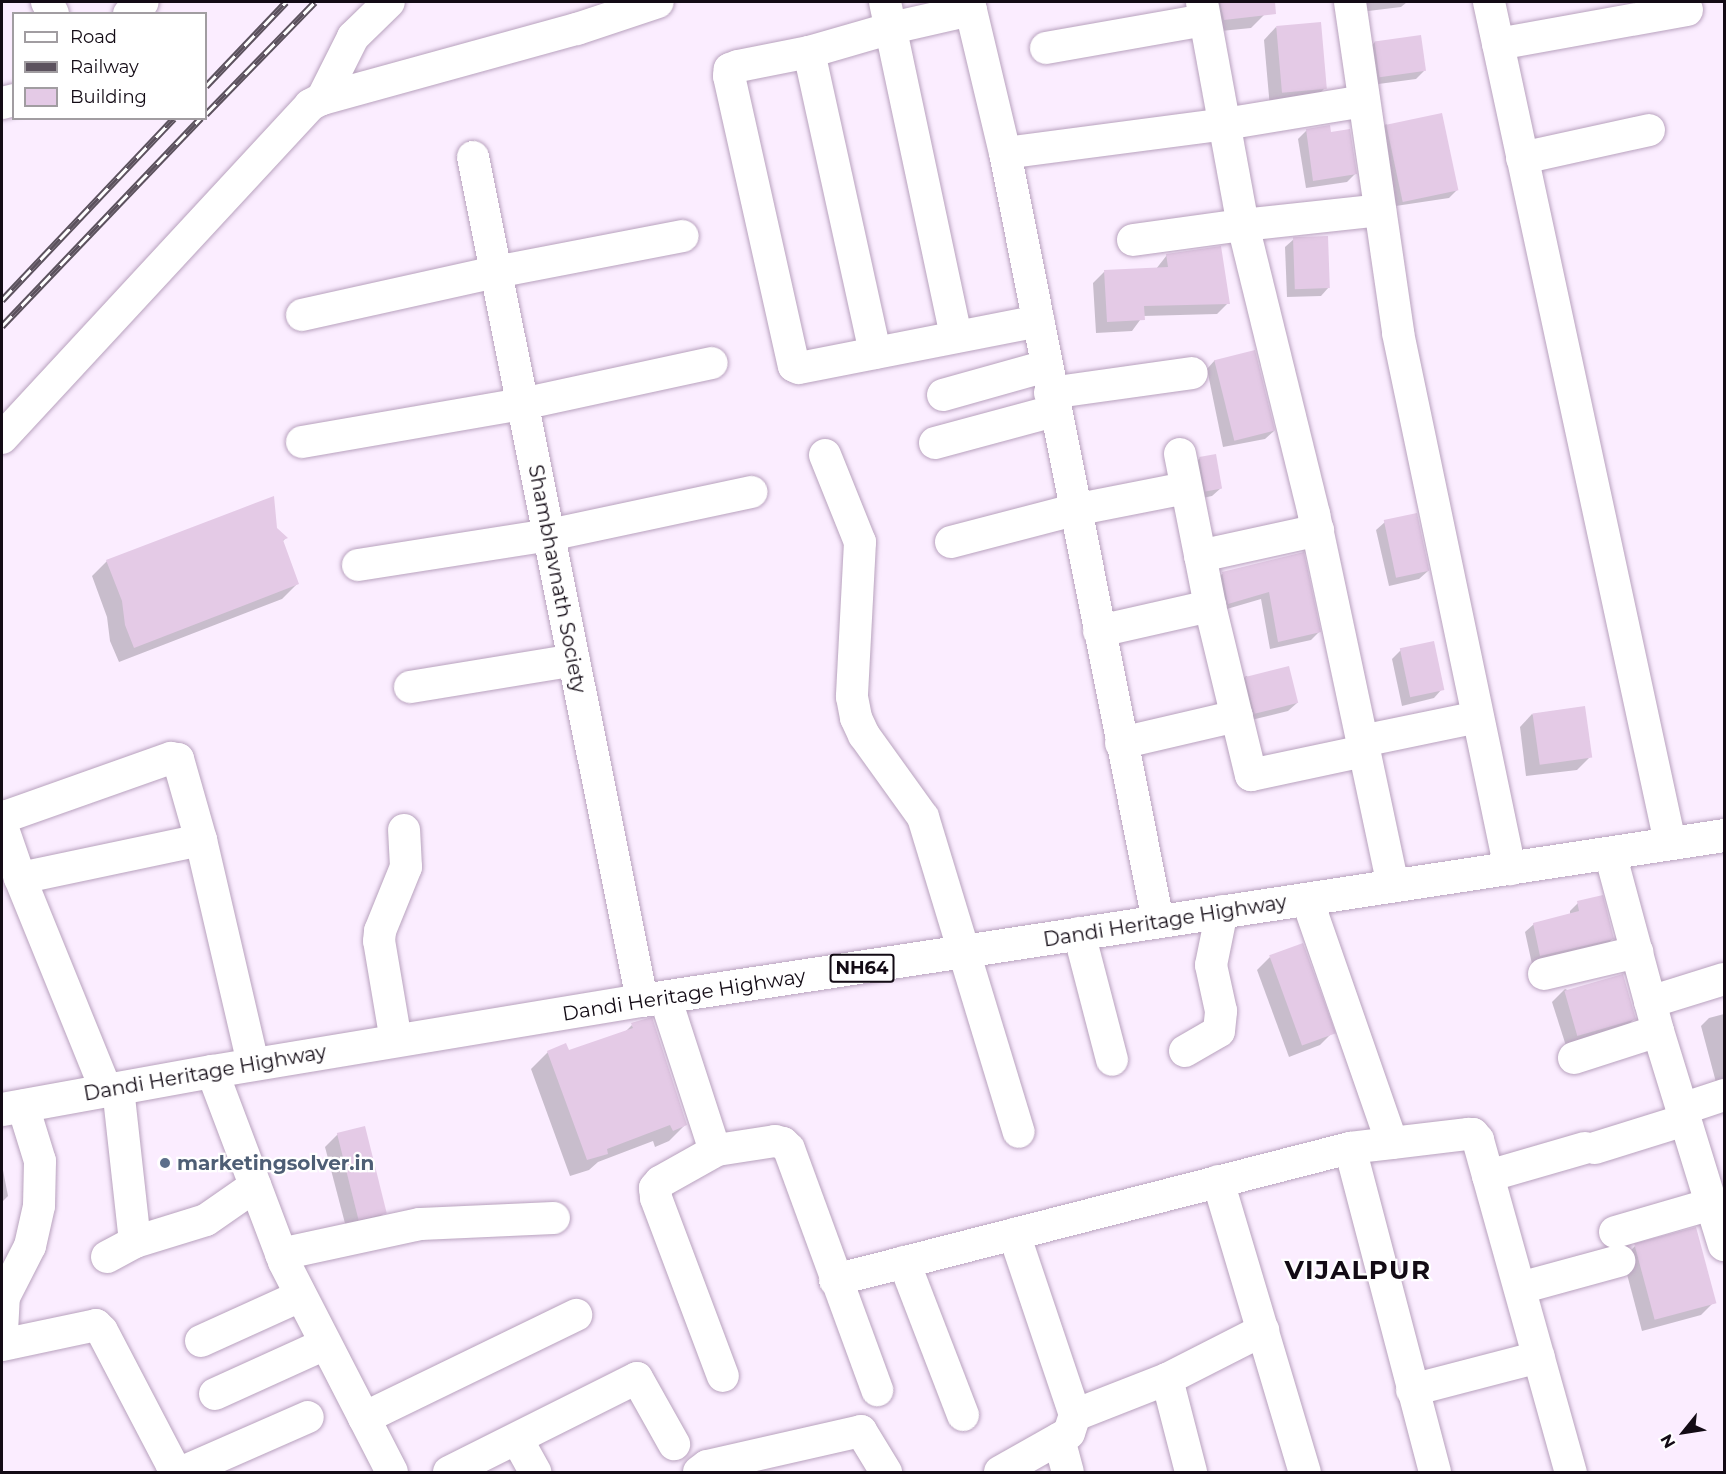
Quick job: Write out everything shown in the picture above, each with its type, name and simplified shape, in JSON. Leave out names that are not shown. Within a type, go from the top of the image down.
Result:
[{"type":"highway","name":"Dandi Heritage Highway","points":[[8,1104],[112,1089],[653,999],[1725,835]]},
{"type":"street","points":[[131,12],[143,2]]},
{"type":"street","points":[[322,99],[353,37],[388,2]]},
{"type":"street","points":[[2,438],[299,115],[322,99],[577,29],[658,2]]},
{"type":"street","points":[[1350,2],[1398,333],[1510,869]]},
{"type":"street","points":[[1489,2],[1670,843]]},
{"type":"street","points":[[1038,321],[799,368],[792,362],[731,88],[730,69],[809,52],[889,15],[970,6],[1005,153],[1038,321],[1050,390],[1158,921]]},
{"type":"street","points":[[1046,48],[1204,10],[1243,225],[1318,530],[1393,886]]},
{"type":"street","points":[[1498,44],[1687,10]]},
{"type":"street","points":[[889,15],[956,338]]},
{"type":"street","points":[[809,52],[874,353]]},
{"type":"street","points":[[1005,153],[1225,124],[1364,101]]},
{"type":"street","points":[[1522,158],[1649,130]]},
{"type":"street","name":"Shambhavnath Society","points":[[473,157],[574,660],[653,999],[717,1150]]},
{"type":"street","points":[[1133,240],[1380,210]]},
{"type":"street","points":[[302,315],[496,272],[683,236]]},
{"type":"street","points":[[302,442],[522,404],[712,363]]},
{"type":"street","points":[[943,395],[1050,390],[1192,373]]},
{"type":"street","points":[[935,443],[1050,390]]},
{"type":"street","points":[[1180,454],[1210,606],[1251,775],[1478,717]]},
{"type":"street","points":[[825,455],[860,542],[852,697],[856,718],[864,735],[923,817],[1019,1132]]},
{"type":"street","points":[[951,542],[1074,510],[1186,488]]},
{"type":"street","points":[[358,565],[549,535],[752,492]]},
{"type":"street","points":[[1200,556],[1318,530]]},
{"type":"street","points":[[1099,631],[1210,606]]},
{"type":"street","points":[[410,687],[574,660]]},
{"type":"street","points":[[1121,743],[1237,716]]},
{"type":"street","points":[[135,1242],[112,1089],[20,879],[2,824],[7,816],[171,758],[178,759],[182,766],[201,840],[253,1064]]},
{"type":"street","points":[[396,1041],[379,941],[380,931],[406,867],[404,830]]},
{"type":"street","points":[[20,879],[201,840]]},
{"type":"street","points":[[1610,853],[1654,1016],[1683,1114],[1717,1210],[1725,1245]]},
{"type":"street","points":[[1307,899],[1392,1143]]},
{"type":"street","points":[[1185,1050],[1219,1031],[1221,1011],[1210,964],[1222,912]]},
{"type":"street","points":[[1079,933],[1112,1060]]},
{"type":"street","points":[[1544,974],[1637,952]]},
{"type":"street","points":[[1574,1058],[1725,979]]},
{"type":"street","points":[[212,1071],[281,1254],[300,1296],[392,1473]]},
{"type":"street","points":[[1488,1176],[1590,1148],[1683,1114],[1725,1095]]},
{"type":"street","points":[[2,1332],[4,1297],[30,1246],[39,1206],[40,1161],[8,1104]]},
{"type":"street","points":[[836,1280],[1350,1148],[1473,1134],[1478,1140],[1571,1473]]},
{"type":"street","points":[[723,1377],[656,1198],[655,1188],[660,1182],[717,1150],[776,1141],[783,1143],[789,1149],[877,1390]]},
{"type":"street","points":[[1350,1148],[1435,1473]]},
{"type":"street","points":[[1218,1181],[1305,1473]]},
{"type":"street","points":[[107,1257],[135,1242],[206,1220],[255,1186]]},
{"type":"street","points":[[1520,1288],[1617,1246],[1717,1210]]},
{"type":"street","points":[[281,1254],[420,1224],[554,1218]]},
{"type":"street","points":[[1014,1234],[1067,1427],[1068,1473]]},
{"type":"street","points":[[904,1262],[963,1414]]},
{"type":"street","points":[[201,1341],[300,1296]]},
{"type":"street","points":[[364,1418],[576,1315]]},
{"type":"street","points":[[2,1345],[96,1325],[102,1331],[172,1465],[178,1470],[185,1471],[308,1416]]},
{"type":"street","points":[[1000,1473],[1067,1427],[1263,1330]]},
{"type":"street","points":[[215,1394],[325,1344]]},
{"type":"street","points":[[1412,1390],[1539,1357]]},
{"type":"street","points":[[449,1473],[637,1378],[674,1444]]},
{"type":"street","points":[[1167,1379],[1191,1473]]},
{"type":"street","points":[[699,1473],[707,1466],[861,1431],[886,1473]]},
{"type":"street","points":[[517,1439],[534,1473]]},
{"type":"building","points":[[1220,2],[1275,2],[1276,14],[1224,20]]},
{"type":"building","points":[[1321,22],[1327,89],[1282,93],[1276,26]]},
{"type":"building","points":[[1421,35],[1426,71],[1379,77],[1374,42]]},
{"type":"building","points":[[1442,113],[1458,190],[1403,202],[1386,125]]},
{"type":"building","points":[[1330,125],[1331,132],[1350,129],[1357,174],[1313,181],[1306,129]]},
{"type":"building","points":[[1328,236],[1330,288],[1295,289],[1293,237]]},
{"type":"building","points":[[1221,246],[1230,304],[1144,306],[1145,320],[1107,322],[1104,270],[1168,267],[1166,254]]},
{"type":"building","points":[[1255,350],[1275,431],[1234,441],[1214,360]]},
{"type":"building","points":[[1216,454],[1222,488],[1205,491],[1199,457]]},
{"type":"building","points":[[274,496],[277,528],[288,538],[283,540],[299,584],[134,648],[125,625],[122,601],[106,560]]},
{"type":"building","points":[[1417,513],[1429,571],[1396,578],[1384,520]]},
{"type":"building","points":[[1304,552],[1321,632],[1278,642],[1269,592],[1228,604],[1222,572]]},
{"type":"building","points":[[1434,641],[1444,690],[1410,697],[1400,648]]},
{"type":"building","points":[[1289,666],[1298,703],[1255,714],[1245,677]]},
{"type":"building","points":[[1585,706],[1592,757],[1540,765],[1533,713]]},
{"type":"building","points":[[1603,895],[1614,939],[1540,956],[1533,923],[1579,911],[1577,901]]},
{"type":"building","points":[[1303,943],[1336,1033],[1302,1046],[1269,955]]},
{"type":"building","points":[[1623,974],[1636,1019],[1577,1036],[1564,991]]},
{"type":"building","points":[[652,1017],[687,1125],[673,1131],[670,1125],[607,1149],[608,1154],[587,1160],[547,1051],[566,1043],[569,1050],[633,1028],[631,1023]]},
{"type":"building","points":[[365,1126],[387,1213],[359,1220],[337,1133]]},
{"type":"building","points":[[1696,1227],[1716,1303],[1655,1320],[1634,1244]]},
{"type":"railway","points":[[207,85],[286,2]]},
{"type":"railway","points":[[207,113],[315,2]]},
{"type":"railway","points":[[2,300],[172,120]]},
{"type":"railway","points":[[2,326],[199,120]]},
{"type":"place","name":"marketingsolver.in","points":[[165,1163]]},
{"type":"district","name":"VIJALPUR","points":[[1358,1271]]}]
